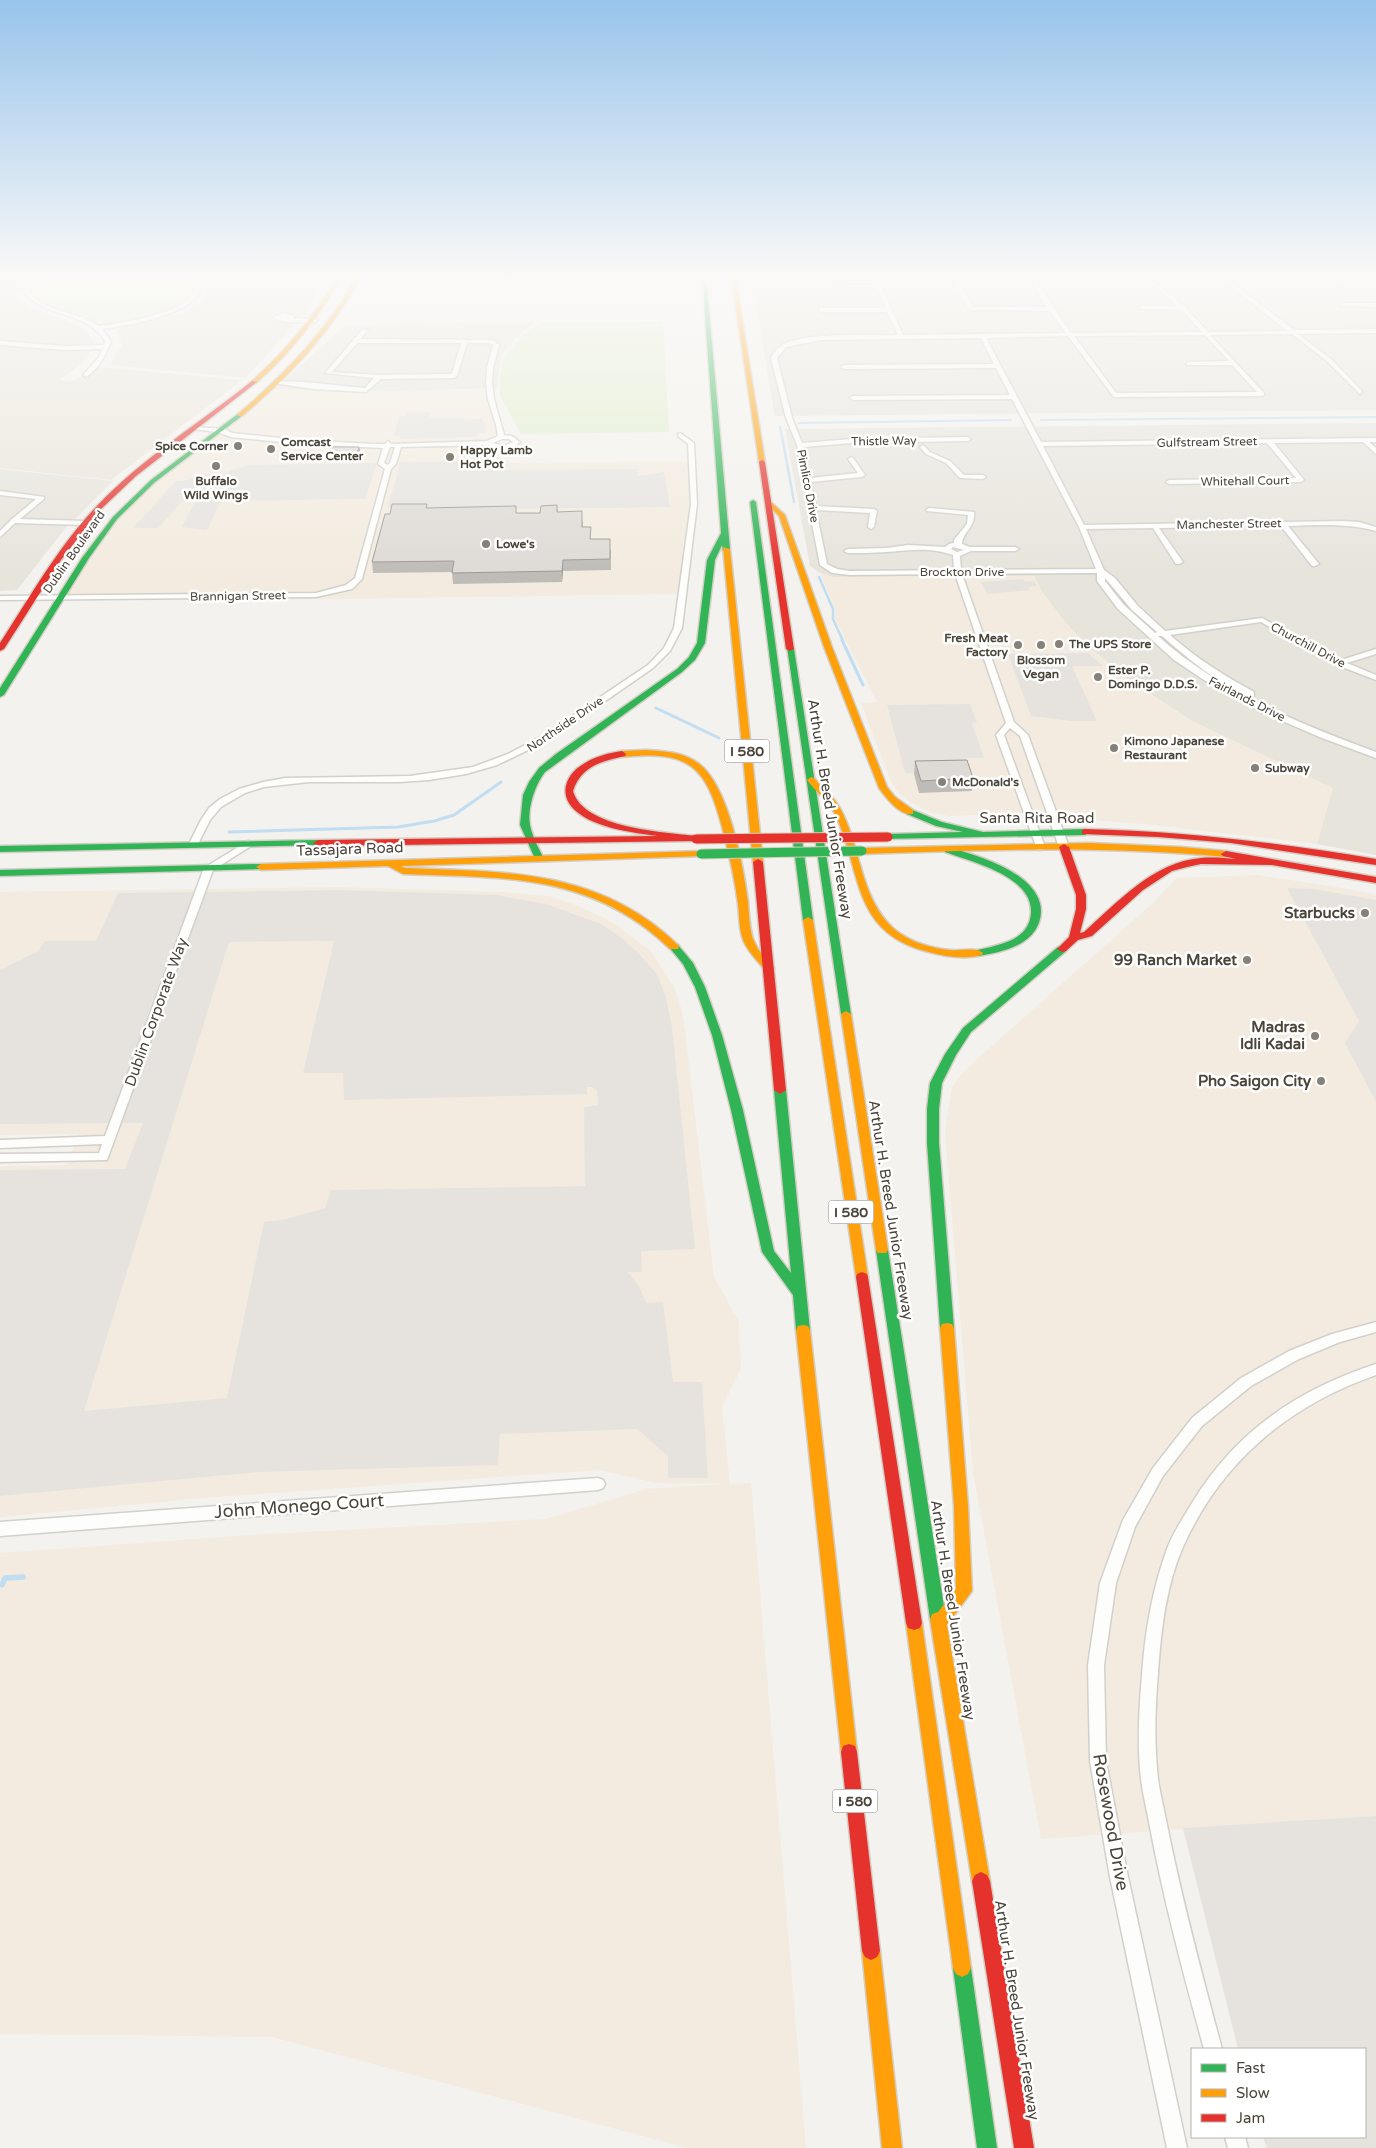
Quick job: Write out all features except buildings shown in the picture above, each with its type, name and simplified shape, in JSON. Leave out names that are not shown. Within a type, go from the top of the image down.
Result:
[{"type":"main road","name":"Dublin Boulevard","points":[[0,649],[60,554],[85,523],[132,476],[196,429],[263,375]]},
{"type":"main road","name":"Dublin Boulevard","points":[[0,695],[97,540],[123,509],[156,478],[282,384],[289,375]]},
{"type":"main road","name":"I 580","points":[[712,375],[724,534],[770,968],[798,1293],[892,2148]]},
{"type":"main road","name":"Arthur H. Breed Junior Freeway","points":[[748,375],[939,1622],[1024,2148]]},
{"type":"main road","name":"I 580","points":[[751,493],[818,995],[901,1528],[987,2148]]},
{"type":"main road","points":[[766,500],[782,515],[828,647],[883,788],[893,802],[916,817],[938,825],[979,833]]},
{"type":"main road","points":[[539,859],[526,826],[528,795],[533,782],[542,770],[686,666],[697,653],[703,633],[711,560],[724,534]]},
{"type":"main road","points":[[696,840],[626,828],[590,817],[576,807],[568,796],[568,785],[576,773],[600,758],[630,752],[650,752],[679,758],[690,762],[708,777],[717,794],[735,858],[750,945],[770,968]]},
{"type":"main road","points":[[811,780],[837,811],[873,911],[886,930],[904,941],[926,948],[950,952],[993,951],[1013,944],[1028,934],[1036,922],[1037,912],[1036,901],[1027,888],[1004,873],[948,850]]},
{"type":"main road","name":"Santa Rita Road","points":[[696,840],[888,837],[1034,832],[1135,833],[1283,846],[1376,862]]},
{"type":"main road","name":"Tassajara Road","points":[[0,849],[194,844],[696,840]]},
{"type":"main road","name":"Santa Rita Road","points":[[701,854],[1040,847],[1178,849],[1222,854],[1376,880]]},
{"type":"main road","points":[[1064,847],[1081,895],[1081,909],[1074,938]]},
{"type":"main road","name":"Tassajara Road","points":[[0,873],[701,854]]},
{"type":"main road","points":[[939,1622],[964,1591],[961,1506],[933,1142],[933,1110],[936,1083],[951,1054],[967,1030],[1074,938],[1088,934],[1157,875],[1172,866],[1201,860],[1250,863],[1273,862]]},
{"type":"main road","points":[[389,863],[403,871],[516,876],[543,880],[569,887],[615,904],[637,916],[671,944],[688,963],[700,987],[717,1036],[737,1110],[768,1252],[798,1293]]},
{"type":"street","points":[[349,375],[379,377],[454,375]]},
{"type":"street","points":[[488,375],[488,389],[501,426],[501,437]]},
{"type":"street","name":"Pimlico Drive","points":[[778,375],[800,445],[824,565]]},
{"type":"street","name":"Fairlands Drive","points":[[1003,375],[1082,528],[1101,571],[1101,581],[1121,607],[1177,658],[1207,678],[1262,709],[1376,755]]},
{"type":"street","points":[[1100,375],[1114,395],[1262,394],[1244,375]]},
{"type":"street","points":[[1344,375],[1360,392]]},
{"type":"street","points":[[282,384],[366,390],[379,377]]},
{"type":"street","points":[[853,398],[1014,397]]},
{"type":"street","points":[[196,429],[219,431],[231,435],[300,442],[387,444],[489,443],[495,447],[512,446],[517,442],[510,437],[501,437],[493,439],[489,443]]},
{"type":"street","name":"Northside Drive","points":[[194,844],[202,823],[211,811],[237,794],[255,787],[280,782],[306,780],[426,777],[451,774],[500,762],[538,743],[655,663],[674,641],[678,628],[694,504],[691,444],[680,435]]},
{"type":"street","name":"Thistle Way","points":[[800,445],[852,441],[968,439]]},
{"type":"street","points":[[902,441],[909,445],[923,447],[928,446],[930,440]]},
{"type":"street","points":[[1364,440],[1376,452]]},
{"type":"street","name":"Gulfstream Street","points":[[1039,444],[1376,440]]},
{"type":"street","name":"Whitehall Court","points":[[1168,482],[1301,480],[1269,441]]},
{"type":"street","name":"Brannigan Street","points":[[387,444],[382,464],[388,468]]},
{"type":"street","name":"Brannigan Street","points":[[0,598],[316,595],[350,587],[358,579],[388,468],[393,464],[399,444]]},
{"type":"street","points":[[923,447],[928,453],[948,462],[962,477],[983,477]]},
{"type":"street","points":[[808,480],[862,475],[851,459]]},
{"type":"street","points":[[0,493],[42,498],[13,521],[0,535]]},
{"type":"street","points":[[812,508],[874,511],[871,527]]},
{"type":"street","points":[[929,510],[972,513],[970,524],[958,540],[958,545]]},
{"type":"street","points":[[13,521],[85,523]]},
{"type":"street","points":[[1283,524],[1316,564]]},
{"type":"street","name":"Manchester Street","points":[[1082,528],[1283,524],[1359,524],[1376,528]]},
{"type":"street","points":[[1154,526],[1179,562]]},
{"type":"street","points":[[947,549],[952,545],[958,545],[968,550],[1015,549]]},
{"type":"street","points":[[848,552],[908,547],[947,549],[956,554],[965,553],[968,550]]},
{"type":"street","points":[[956,554],[958,572],[1010,723],[1024,735],[1064,847]]},
{"type":"street","name":"Brockton Drive","points":[[824,565],[835,571],[850,573],[1101,571]]},
{"type":"street","name":"Fairlands Drive","points":[[1101,571],[1112,580],[1135,608],[1162,634],[1189,656],[1217,675],[1275,707],[1376,748]]},
{"type":"street","name":"Churchill Drive","points":[[1151,636],[1262,620],[1340,663],[1376,678]]},
{"type":"street","points":[[1340,663],[1376,650]]},
{"type":"street","points":[[1010,723],[1000,735],[1040,847]]},
{"type":"street","points":[[209,868],[248,844]]},
{"type":"street","name":"Dublin Corporate Way","points":[[0,1158],[103,1157],[209,868]]},
{"type":"street","points":[[0,1144],[109,1140]]},
{"type":"street","name":"Rosewood Drive","points":[[1177,2148],[1119,1876],[1098,1761],[1096,1665],[1108,1583],[1128,1525],[1158,1472],[1198,1422],[1246,1382],[1294,1356],[1337,1338],[1376,1327]]},
{"type":"street","points":[[1212,2048],[1169,1880],[1149,1772],[1149,1678],[1159,1602],[1176,1547],[1202,1498],[1238,1451],[1282,1413],[1326,1388],[1376,1369]]},
{"type":"street","name":"John Monego Court","points":[[0,1529],[598,1484]]},
{"type":"shaded area","points":[[0,375],[73,381],[84,375],[190,375],[242,380],[111,480],[0,468]]},
{"type":"shaded area","points":[[12,375],[66,375],[60,380]]},
{"type":"shaded area","points":[[216,375],[248,375],[245,378]]},
{"type":"shaded area","points":[[289,375],[499,375],[497,388],[364,392],[274,389]]},
{"type":"shaded area","points":[[768,375],[1376,375],[1376,410],[775,416]]},
{"type":"shaded area","points":[[274,389],[364,392],[482,389],[487,392],[503,442],[500,460],[509,460],[509,463],[691,461],[689,518],[678,594],[340,599],[64,600],[106,534],[140,495]]},
{"type":"shaded area","points":[[407,412],[430,412],[429,418],[463,418],[465,420],[482,418],[486,426],[485,433],[477,433],[477,437],[399,439],[400,436],[394,436],[399,416],[406,416]]},
{"type":"shaded area","points":[[1376,423],[1376,855],[1317,844],[1332,788],[1192,721],[1129,680],[1090,648],[1064,621],[1042,592],[1034,576],[833,577],[820,573],[810,566],[785,429]]},
{"type":"shaded area","points":[[506,461],[505,470],[637,469],[637,476],[664,472],[670,507],[463,510],[447,507],[387,508],[401,462]]},
{"type":"shaded area","points":[[377,463],[365,499],[221,501],[207,530],[182,527],[205,483],[199,483],[158,528],[133,528],[176,481],[183,481],[205,474],[223,475],[231,470],[248,465]]},
{"type":"shaded area","points":[[0,469],[113,481],[64,530],[17,590],[0,591]]},
{"type":"shaded area","points":[[820,573],[833,577],[1034,576],[1042,592],[1064,621],[1090,648],[1129,680],[1192,721],[1333,788],[1317,844],[1144,824],[1101,821],[1083,817],[1071,811],[949,816],[930,812],[910,802],[899,793],[891,782],[861,703],[877,702],[835,619],[835,609]]},
{"type":"shaded area","points":[[1023,579],[1025,581],[1034,581],[1037,586],[1028,587],[1030,590],[988,594],[980,582]]},
{"type":"shaded area","points":[[1088,653],[1103,666],[1072,666],[1097,721],[1071,721],[1031,716],[1008,654]]},
{"type":"shaded area","points":[[970,704],[977,722],[972,723],[984,758],[965,758],[969,771],[905,773],[887,705]]},
{"type":"shaded area","points":[[1257,875],[1344,888],[1376,895],[1376,1816],[1041,1839],[973,1473],[945,1132],[952,1087],[965,1070],[1152,904],[1177,878]]},
{"type":"shaded area","points":[[339,887],[503,892],[549,896],[581,907],[612,922],[651,951],[674,987],[682,1011],[686,1038],[714,1277],[739,1322],[741,1369],[722,1407],[730,1484],[751,1483],[806,2148],[687,2148],[272,2037],[0,2034],[0,1553],[250,1535],[546,1519],[646,1489],[725,1484],[655,1483],[600,1470],[204,1498],[0,1517],[0,1166],[67,1165],[78,1134],[0,1135],[0,892]]},
{"type":"shaded area","points":[[1287,888],[1314,889],[1376,900],[1376,1102],[1345,1043],[1359,1021]]},
{"type":"shaded area","points":[[339,890],[496,895],[546,904],[601,924],[622,938],[640,955],[657,974],[666,997],[672,1027],[695,1249],[641,1251],[642,1272],[628,1272],[639,1286],[646,1303],[663,1302],[673,1382],[702,1382],[708,1478],[668,1478],[668,1456],[637,1429],[500,1434],[498,1465],[259,1472],[0,1496],[0,1170],[125,1169],[143,1123],[0,1124],[0,970],[38,951],[45,941],[96,941],[118,893]],"holes":[[[334,941],[303,1073],[343,1073],[344,1100],[587,1094],[587,1087],[592,1087],[597,1091],[598,1105],[584,1107],[585,1186],[331,1190],[325,1208],[282,1220],[264,1222],[227,1398],[84,1411],[229,942]]]},
{"type":"shaded area","points":[[1376,1816],[1376,2148],[1267,2148],[1263,2138],[1366,2138],[1366,2048],[1238,2048],[1183,1828]]},
{"type":"green space","points":[[500,375],[666,375],[669,432],[521,434],[500,396]]},
{"type":"waterway","points":[[1041,420],[1376,417]]},
{"type":"waterway","points":[[799,423],[1011,420]]},
{"type":"waterway","points":[[780,427],[782,437]]},
{"type":"waterway","points":[[782,436],[794,502]]},
{"type":"waterway","points":[[819,577],[833,609],[833,619],[843,641]]},
{"type":"waterway","points":[[842,640],[863,685]]},
{"type":"waterway","points":[[656,708],[719,738]]},
{"type":"waterway","points":[[229,832],[398,827],[434,821],[454,815],[501,782]]},
{"type":"waterway","points":[[2,1585],[5,1578],[23,1577]]},
{"type":"traffic: fast","points":[[712,375],[726,549]]},
{"type":"traffic: fast","points":[[0,695],[86,558],[115,518],[153,481],[240,415]]},
{"type":"traffic: fast","points":[[753,502],[808,920]]},
{"type":"traffic: fast","points":[[539,859],[525,825],[528,795],[533,782],[542,770],[559,756],[670,678],[692,658],[701,643],[711,560],[724,534]]},
{"type":"traffic: fast","points":[[790,649],[846,1014]]},
{"type":"traffic: fast","points":[[910,812],[939,824],[979,833]]},
{"type":"traffic: fast","points":[[888,837],[1085,832]]},
{"type":"traffic: fast","points":[[0,849],[318,843]]},
{"type":"traffic: fast","points":[[948,850],[985,863],[1011,876],[1031,893],[1035,901],[1035,920],[1032,929],[1025,936],[1008,946],[978,953]]},
{"type":"traffic: fast","points":[[701,854],[862,851]]},
{"type":"traffic: fast","points":[[0,873],[261,867]]},
{"type":"traffic: fast","points":[[674,947],[688,963],[700,987],[717,1035],[737,1110],[768,1252],[799,1293]]},
{"type":"traffic: fast","points":[[947,1328],[933,1143],[933,1109],[936,1083],[951,1054],[967,1030],[1062,949]]},
{"type":"traffic: fast","points":[[780,1090],[803,1330]]},
{"type":"traffic: fast","points":[[882,1250],[938,1619]]},
{"type":"traffic: fast","points":[[962,1968],[987,2148]]},
{"type":"traffic: slow","points":[[254,382],[262,375]]},
{"type":"traffic: slow","points":[[240,415],[284,375]]},
{"type":"traffic: slow","points":[[749,375],[762,462]]},
{"type":"traffic: slow","points":[[770,504],[782,515],[828,647],[883,788],[892,799],[910,812]]},
{"type":"traffic: slow","points":[[726,549],[758,862]]},
{"type":"traffic: slow","points":[[622,754],[646,752],[683,758],[694,764],[711,782],[720,803],[735,860],[748,939],[754,951],[769,968]]},
{"type":"traffic: slow","points":[[811,780],[829,799],[838,812],[865,893],[874,911],[886,927],[902,939],[925,948],[951,953],[978,953]]},
{"type":"traffic: slow","points":[[862,851],[1090,846],[1135,847],[1226,854]]},
{"type":"traffic: slow","points":[[261,867],[701,854]]},
{"type":"traffic: slow","points":[[389,863],[403,871],[523,877],[561,884],[614,904],[646,923],[674,947]]},
{"type":"traffic: slow","points":[[808,920],[862,1277]]},
{"type":"traffic: slow","points":[[846,1014],[882,1250]]},
{"type":"traffic: slow","points":[[939,1623],[964,1591],[961,1506],[947,1328]]},
{"type":"traffic: slow","points":[[803,1330],[849,1752]]},
{"type":"traffic: slow","points":[[938,1619],[981,1881]]},
{"type":"traffic: slow","points":[[914,1623],[962,1968]]},
{"type":"traffic: slow","points":[[871,1951],[892,2148]]},
{"type":"traffic: jam","points":[[0,649],[58,559],[98,509],[134,475],[254,382]]},
{"type":"traffic: jam","points":[[762,462],[790,649]]},
{"type":"traffic: jam","points":[[622,754],[596,760],[581,769],[575,775],[568,791],[572,802],[580,811],[610,824],[696,839]]},
{"type":"traffic: jam","points":[[1085,832],[1195,837],[1304,850],[1376,862]]},
{"type":"traffic: jam","points":[[696,839],[888,837]]},
{"type":"traffic: jam","points":[[318,843],[685,839]]},
{"type":"traffic: jam","points":[[1064,847],[1081,895],[1081,909],[1074,938]]},
{"type":"traffic: jam","points":[[1226,854],[1376,880]]},
{"type":"traffic: jam","points":[[1062,949],[1074,938],[1088,934],[1140,888],[1169,869],[1201,861],[1273,862]]},
{"type":"traffic: jam","points":[[758,862],[780,1090]]},
{"type":"traffic: jam","points":[[862,1277],[914,1623]]},
{"type":"traffic: jam","points":[[849,1752],[871,1951]]},
{"type":"traffic: jam","points":[[981,1881],[1024,2148]]},
{"type":"place","name":"Spice Corner","points":[[238,446]]},
{"type":"place","name":"Comcast Service Center","points":[[271,449]]},
{"type":"place","name":"Happy Lamb Hot Pot","points":[[450,457]]},
{"type":"place","name":"Buffalo Wild Wings","points":[[216,466]]},
{"type":"place","name":"Lowe's","points":[[486,544]]},
{"type":"place","name":"The UPS Store","points":[[1059,644]]},
{"type":"place","name":"Fresh Meat Factory","points":[[1018,645]]},
{"type":"place","name":"Blossom Vegan","points":[[1041,645]]},
{"type":"place","name":"Ester P. Domingo D.D.S.","points":[[1098,677]]},
{"type":"place","name":"Kimono Japanese Restaurant","points":[[1114,748]]},
{"type":"place","name":"Subway","points":[[1255,768]]},
{"type":"place","name":"McDonald's","points":[[942,782]]},
{"type":"place","name":"Starbucks","points":[[1365,913]]},
{"type":"place","name":"99 Ranch Market","points":[[1247,960]]},
{"type":"place","name":"Madras Idli Kadai","points":[[1315,1036]]},
{"type":"place","name":"Pho Saigon City","points":[[1321,1081]]}]
